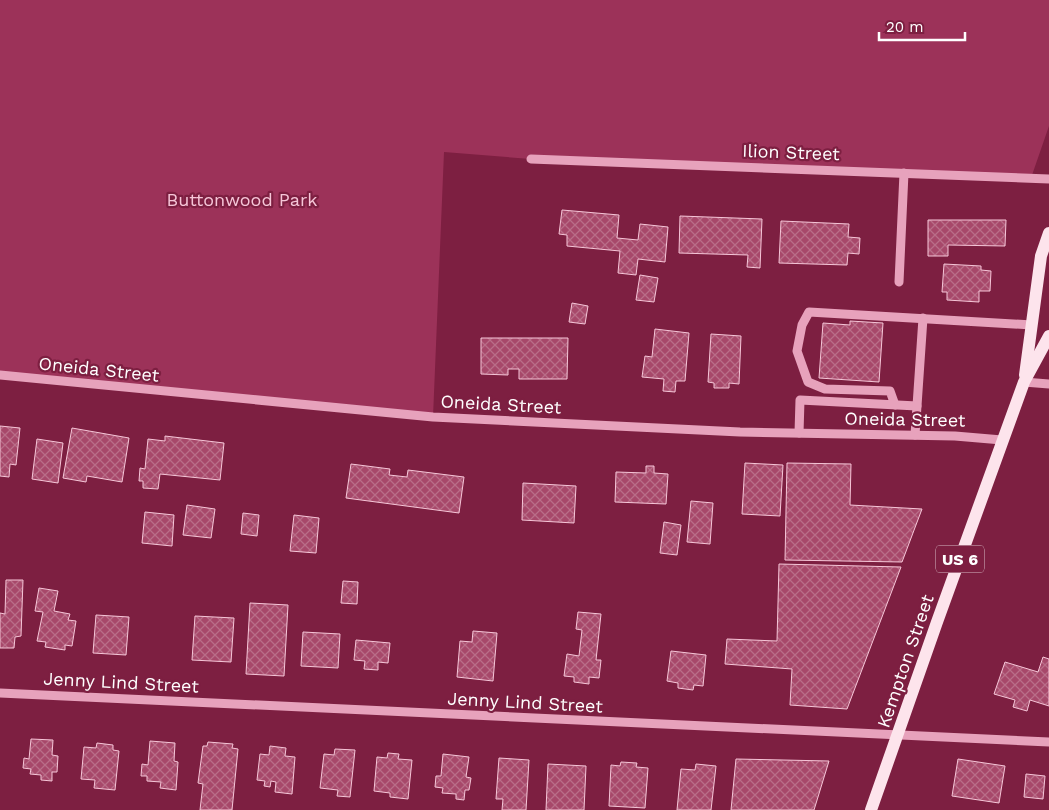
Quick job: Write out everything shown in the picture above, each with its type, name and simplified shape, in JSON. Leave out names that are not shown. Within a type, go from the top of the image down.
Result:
[{"type":"main road","name":"Kempton Street","points":[[1024,382],[1042,256],[1049,233]]},
{"type":"main road","name":"Kempton Street","points":[[871,810],[1002,440],[1024,382],[1049,336]]},
{"type":"street","name":"Ilion Street","points":[[531,159],[1049,179]]},
{"type":"street","points":[[899,282],[904,173]]},
{"type":"street","points":[[895,405],[890,391],[825,388],[808,382],[797,350],[802,325],[809,312],[1032,325]]},
{"type":"street","points":[[915,435],[923,318]]},
{"type":"street","name":"Oneida Street","points":[[0,375],[433,417],[740,432],[915,435],[976,437],[1002,440]]},
{"type":"street","points":[[1024,382],[1049,384]]},
{"type":"street","points":[[799,433],[800,400],[917,406]]},
{"type":"street","name":"Jenny Lind Street","points":[[0,693],[1049,742]]},
{"type":"green space","name":"Buttonwood Park","points":[[0,0],[1049,0],[1049,126],[1031,178],[531,159],[444,152],[433,417],[0,375]]},
{"type":"building","points":[[562,210],[619,215],[617,238],[638,240],[640,224],[668,227],[665,262],[638,259],[636,275],[618,273],[620,251],[567,246],[567,235],[559,234]]},
{"type":"building","points":[[680,216],[762,219],[760,268],[747,267],[748,255],[679,253]]},
{"type":"building","points":[[928,220],[1006,220],[1005,246],[948,245],[948,256],[928,256]]},
{"type":"building","points":[[781,221],[849,224],[848,237],[860,238],[859,254],[848,253],[847,265],[779,263]]},
{"type":"building","points":[[944,264],[981,266],[981,270],[991,271],[990,291],[979,291],[979,302],[947,300],[947,292],[942,292]]},
{"type":"building","points":[[640,275],[658,278],[654,302],[636,300]]},
{"type":"building","points":[[572,303],[588,306],[585,324],[569,322]]},
{"type":"building","points":[[850,321],[883,323],[879,382],[819,378],[823,323],[850,325]]},
{"type":"building","points":[[655,329],[689,333],[685,381],[676,381],[675,392],[663,391],[664,379],[642,377],[645,356],[652,357]]},
{"type":"building","points":[[711,334],[741,336],[739,384],[729,383],[729,388],[714,388],[714,383],[708,382]]},
{"type":"building","points":[[481,338],[568,338],[567,379],[519,379],[519,369],[508,369],[508,375],[481,374]]},
{"type":"building","points":[[0,426],[20,428],[16,465],[10,464],[9,477],[0,476]]},
{"type":"building","points":[[72,428],[129,438],[122,482],[87,476],[86,482],[63,478]]},
{"type":"building","points":[[165,436],[224,443],[220,480],[160,474],[158,489],[143,488],[143,481],[139,481],[140,468],[145,469],[148,439],[165,441]]},
{"type":"building","points":[[37,439],[63,443],[58,483],[32,479]]},
{"type":"building","points":[[745,463],[783,465],[780,516],[742,514]]},
{"type":"building","points":[[787,463],[851,464],[850,505],[922,509],[902,562],[785,560]]},
{"type":"building","points":[[351,464],[390,469],[389,475],[407,477],[408,470],[464,477],[459,513],[346,498]]},
{"type":"building","points":[[646,466],[654,466],[654,473],[668,474],[666,504],[615,502],[616,472],[646,473]]},
{"type":"building","points":[[523,483],[576,486],[574,523],[522,520]]},
{"type":"building","points":[[691,501],[713,503],[710,544],[687,542]]},
{"type":"building","points":[[187,505],[215,509],[211,538],[183,535]]},
{"type":"building","points":[[145,512],[174,515],[172,546],[142,543]]},
{"type":"building","points":[[243,513],[259,515],[257,536],[241,534]]},
{"type":"building","points":[[294,515],[319,518],[316,553],[290,551]]},
{"type":"building","points":[[664,522],[681,525],[677,555],[660,553]]},
{"type":"building","points":[[779,564],[901,567],[847,709],[790,705],[792,669],[725,664],[727,639],[777,641]]},
{"type":"building","points":[[6,580],[23,580],[21,636],[15,637],[14,648],[0,648],[0,613],[5,614]]},
{"type":"building","points":[[343,581],[358,582],[357,604],[341,603]]},
{"type":"building","points":[[39,588],[58,591],[54,611],[70,614],[68,620],[76,621],[72,646],[65,645],[65,650],[45,647],[46,642],[37,641],[43,612],[35,611]]},
{"type":"building","points":[[250,603],[288,605],[284,676],[246,674]]},
{"type":"building","points":[[578,612],[601,614],[596,660],[601,660],[599,678],[589,677],[589,684],[574,682],[574,677],[564,676],[567,654],[579,656],[582,630],[576,629]]},
{"type":"building","points":[[96,615],[129,617],[126,655],[93,653]]},
{"type":"building","points":[[195,616],[234,618],[231,662],[192,660]]},
{"type":"building","points":[[473,631],[497,633],[493,681],[457,677],[460,641],[472,642]]},
{"type":"building","points":[[303,632],[340,634],[338,668],[301,666]]},
{"type":"building","points":[[356,640],[390,643],[388,663],[378,662],[378,670],[364,669],[365,661],[354,660]]},
{"type":"building","points":[[671,651],[706,655],[703,686],[694,685],[693,690],[678,688],[678,683],[667,681]]},
{"type":"building","points":[[1043,657],[1049,659],[1049,706],[1030,700],[1027,711],[1013,707],[1015,700],[994,694],[1005,662],[1038,672]]},
{"type":"building","points":[[31,739],[53,740],[52,755],[58,756],[57,772],[52,772],[52,781],[41,780],[41,775],[30,774],[31,769],[23,768],[24,758],[29,759]]},
{"type":"building","points":[[150,741],[175,743],[174,761],[178,762],[176,790],[160,788],[161,782],[147,781],[147,776],[141,776],[142,764],[148,765]]},
{"type":"building","points":[[208,742],[233,744],[232,748],[238,749],[232,810],[200,810],[203,784],[198,783],[203,746],[207,746]]},
{"type":"building","points":[[97,743],[113,745],[113,750],[119,751],[115,790],[94,788],[95,780],[81,779],[84,747],[96,748]]},
{"type":"building","points":[[270,746],[286,748],[285,756],[295,757],[292,794],[275,792],[276,782],[271,781],[270,787],[264,786],[265,781],[257,780],[260,754],[269,755]]},
{"type":"building","points":[[335,749],[355,750],[350,797],[337,796],[338,790],[320,788],[324,754],[334,755]]},
{"type":"building","points":[[388,753],[399,754],[398,759],[412,760],[408,799],[390,797],[390,793],[374,791],[377,757],[387,758]]},
{"type":"building","points":[[443,754],[469,757],[466,777],[471,778],[469,790],[465,790],[464,800],[456,799],[456,794],[442,793],[443,788],[435,787],[436,776],[441,776]]},
{"type":"building","points":[[499,758],[529,760],[526,810],[502,810],[503,799],[496,799]]},
{"type":"building","points":[[736,759],[829,761],[814,810],[731,810]]},
{"type":"building","points":[[958,759],[1005,766],[999,803],[952,796]]},
{"type":"building","points":[[621,762],[637,763],[636,767],[648,768],[645,808],[609,806],[611,765],[620,766]]},
{"type":"building","points":[[548,764],[586,766],[584,810],[546,810]]},
{"type":"building","points":[[696,764],[716,766],[711,810],[677,810],[681,769],[695,770]]},
{"type":"building","points":[[1026,774],[1045,776],[1043,799],[1024,797]]}]
